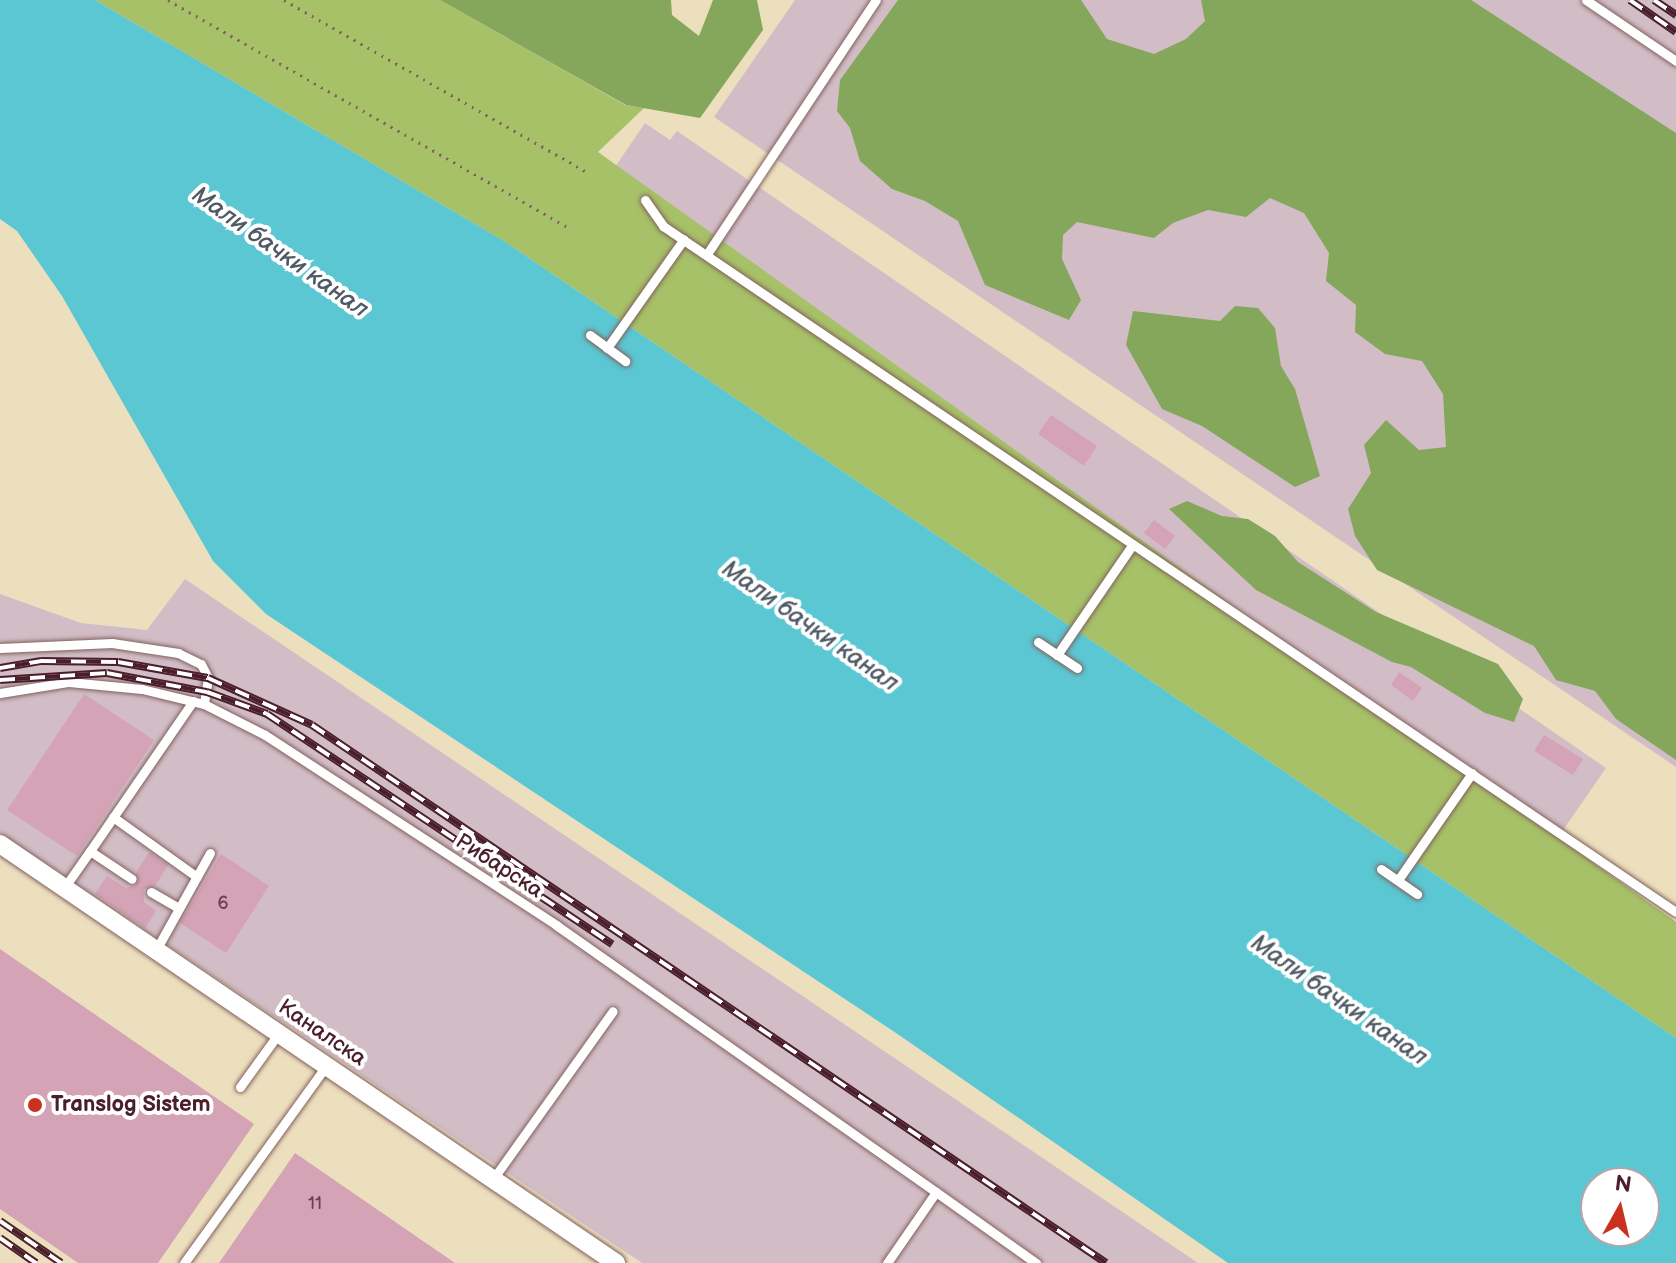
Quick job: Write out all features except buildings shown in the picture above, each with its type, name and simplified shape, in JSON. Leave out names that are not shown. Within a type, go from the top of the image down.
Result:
[{"type":"street","name":"Каналска","points":[[0,844],[616,1263]]},
{"type":"lane","points":[[1586,0],[1676,61]]},
{"type":"lane","points":[[707,254],[871,2]]},
{"type":"lane","points":[[645,200],[659,223],[1131,547],[1676,912]]},
{"type":"lane","points":[[607,348],[684,239]]},
{"type":"lane","points":[[590,335],[625,361]]},
{"type":"lane","points":[[1057,655],[1131,547]]},
{"type":"lane","points":[[1038,642],[1077,668]]},
{"type":"lane","points":[[0,648],[112,643],[178,653],[201,664],[208,678],[204,704]]},
{"type":"lane","name":"Рибарска","points":[[0,693],[92,683],[204,704],[265,735],[556,925],[1036,1263]]},
{"type":"lane","points":[[64,888],[193,701]]},
{"type":"lane","points":[[1398,880],[1472,773]]},
{"type":"lane","points":[[113,817],[197,877]]},
{"type":"lane","points":[[90,851],[132,879]]},
{"type":"lane","points":[[156,950],[210,853]]},
{"type":"lane","points":[[1381,869],[1417,894]]},
{"type":"lane","points":[[151,892],[179,908]]},
{"type":"lane","points":[[493,1179],[613,1011]]},
{"type":"lane","points":[[240,1087],[279,1033]]},
{"type":"lane","points":[[184,1263],[326,1066]]},
{"type":"lane","points":[[887,1263],[936,1192]]},
{"type":"path","points":[[168,0],[568,227]]},
{"type":"path","points":[[284,0],[585,171]]},
{"type":"shaded area","points":[[795,0],[1676,0],[1676,767],[714,117]]},
{"type":"shaded area","points":[[645,123],[670,140],[677,131],[1606,768],[1557,839],[591,202]]},
{"type":"shaded area","points":[[185,579],[1198,1263],[642,1263],[0,833],[0,594],[81,623],[147,630]]},
{"type":"green space","points":[[95,0],[440,0],[625,105],[644,108],[598,152],[1676,922],[1676,1038],[504,241]]},
{"type":"green space","points":[[440,0],[671,0],[672,15],[699,36],[713,0],[757,0],[763,30],[700,118],[626,105]]},
{"type":"green space","points":[[898,0],[1081,0],[1107,39],[1154,54],[1186,39],[1205,21],[1201,0],[1471,0],[1676,133],[1676,760],[1616,719],[1595,691],[1556,680],[1534,646],[1377,570],[1355,536],[1348,509],[1371,473],[1364,445],[1386,420],[1419,450],[1446,447],[1443,394],[1422,361],[1385,354],[1355,332],[1356,305],[1326,281],[1329,253],[1304,213],[1270,198],[1246,217],[1208,210],[1173,223],[1154,238],[1077,222],[1063,235],[1062,259],[1081,300],[1069,320],[985,285],[958,221],[925,201],[892,189],[860,161],[850,128],[837,111],[840,80]]},
{"type":"green space","points":[[1235,306],[1258,308],[1275,328],[1281,366],[1295,389],[1320,476],[1295,487],[1202,426],[1162,409],[1126,345],[1133,311],[1220,321]]},
{"type":"green space","points":[[1187,501],[1222,516],[1248,519],[1275,536],[1298,562],[1376,612],[1498,664],[1523,699],[1514,722],[1485,713],[1411,667],[1392,662],[1256,590],[1169,509]]},
{"type":"water","name":"Мали бачки канал","points":[[0,0],[95,0],[504,241],[1676,1038],[1676,1263],[1228,1263],[899,1035],[266,614],[213,561],[62,296],[17,231],[0,219]]},
{"type":"railway","points":[[1630,0],[1676,32]]},
{"type":"railway","points":[[1654,0],[1676,15]]},
{"type":"railway","points":[[0,668],[41,661],[118,662],[208,678],[312,725],[1106,1263]]},
{"type":"railway","points":[[0,680],[107,673],[207,692],[267,714],[612,944]]},
{"type":"railway","points":[[0,1221],[61,1263]]},
{"type":"railway","points":[[0,1238],[36,1263]]},
{"type":"place","name":"Translog Sistem","points":[[35,1105]]}]
